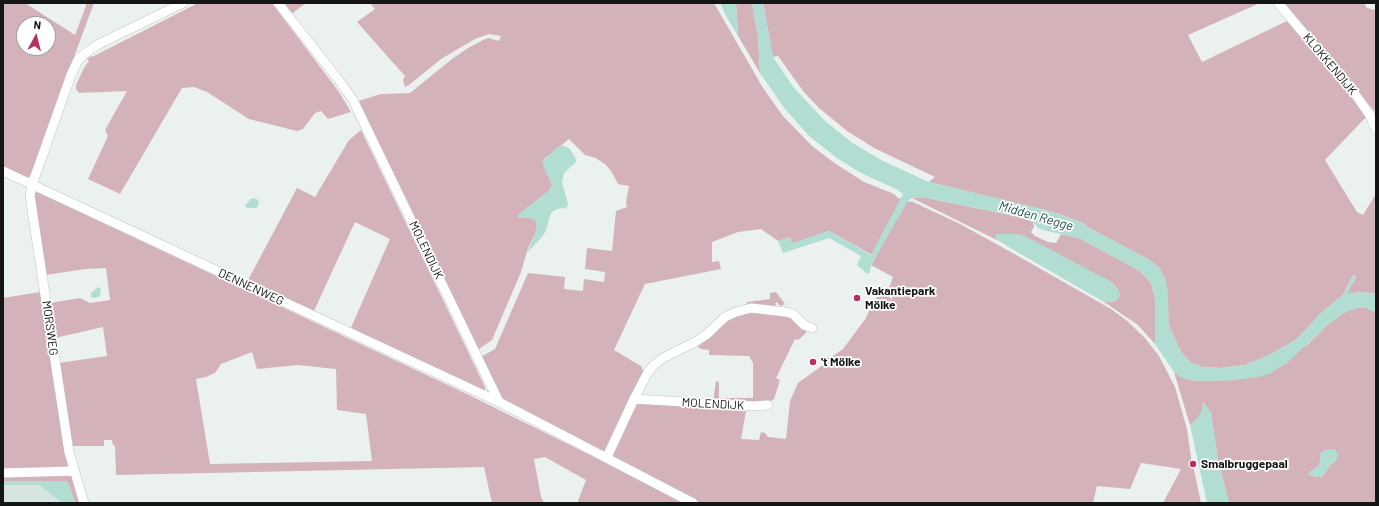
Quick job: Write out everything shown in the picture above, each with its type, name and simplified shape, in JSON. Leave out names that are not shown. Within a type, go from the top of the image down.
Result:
[{"type":"street","name":"MORSWEG","points":[[84,503],[69,452],[30,196],[32,185],[72,70],[78,60],[97,45],[183,3]]},
{"type":"street","name":"MOLENDIJK","points":[[278,3],[353,100],[499,402]]},
{"type":"street","name":"KLOKKENDIJK","points":[[1278,3],[1355,94],[1375,123]]},
{"type":"street","name":"DENNENWEG","points":[[3,171],[499,402]]},
{"type":"street","points":[[607,457],[634,399],[648,372],[654,364],[706,335],[725,318],[736,312],[751,308],[790,312],[804,325],[812,328]]},
{"type":"street","name":"MOLENDIJK","points":[[634,399],[754,406],[768,405]]},
{"type":"street","points":[[499,402],[693,503]]},
{"type":"street","points":[[3,473],[74,471]]},
{"type":"shaded area","points":[[3,3],[25,3],[45,16],[16,16],[16,56],[56,56],[56,23],[75,35],[87,3],[94,3],[31,173],[26,179],[3,168]]},
{"type":"shaded area","points":[[198,3],[272,3],[339,92],[351,112],[328,119],[321,111],[315,113],[303,129],[297,131],[249,119],[207,92],[194,87],[182,88],[120,194],[88,179],[108,136],[105,130],[127,91],[79,93],[76,89],[76,85],[89,61],[87,59]]},
{"type":"shaded area","points":[[280,3],[306,3],[290,15]]},
{"type":"shaded area","points":[[370,3],[714,3],[763,88],[783,116],[812,146],[833,162],[864,182],[894,194],[898,198],[911,201],[960,224],[1111,309],[1126,320],[1145,338],[1159,356],[1175,387],[1187,429],[1192,464],[1201,503],[1163,503],[1181,469],[1141,463],[1130,489],[1097,486],[1093,503],[701,503],[613,457],[612,455],[635,403],[649,401],[704,408],[746,411],[741,439],[759,440],[761,432],[765,433],[768,437],[786,439],[790,401],[798,383],[827,362],[826,358],[833,356],[843,349],[866,318],[873,302],[881,292],[887,294],[892,300],[892,296],[888,291],[893,277],[871,265],[876,257],[829,231],[792,244],[790,237],[778,241],[761,229],[738,232],[712,242],[712,262],[719,261],[721,269],[645,284],[614,350],[641,366],[644,373],[607,451],[601,451],[500,398],[479,358],[495,349],[528,273],[565,277],[564,289],[583,291],[584,279],[604,282],[605,272],[585,269],[587,248],[612,251],[616,211],[627,207],[626,202],[629,186],[618,184],[606,165],[596,158],[585,155],[569,139],[544,159],[543,165],[552,184],[550,190],[518,215],[519,218],[530,218],[536,220],[537,228],[535,234],[528,248],[521,272],[492,340],[476,351],[355,102],[381,94],[410,93],[468,48],[489,38],[499,41],[501,36],[489,34],[475,39],[441,59],[405,87],[403,80],[405,76],[357,22],[375,9]]},
{"type":"shaded area","points":[[736,3],[752,3],[758,36],[760,73],[738,36]]},
{"type":"shaded area","points":[[763,3],[1260,3],[1188,35],[1202,62],[1287,21],[1368,115],[1325,160],[1357,212],[1363,215],[1376,194],[1376,294],[1362,292],[1346,294],[1356,277],[1353,275],[1343,295],[1322,312],[1298,338],[1289,344],[1265,357],[1245,365],[1221,368],[1203,367],[1191,363],[1181,352],[1169,326],[1165,279],[1159,267],[1146,258],[1091,229],[1083,223],[1053,212],[929,182],[935,177],[874,148],[847,131],[819,108],[803,91],[778,56],[773,57]]},
{"type":"shaded area","points":[[1281,3],[1364,3],[1367,8],[1376,10],[1376,113]]},
{"type":"shaded area","points":[[361,130],[485,387],[485,394],[350,330],[390,239],[355,222],[313,313],[247,282],[297,188],[315,197],[349,140]]},
{"type":"shaded area","points":[[35,191],[469,395],[683,503],[579,503],[578,501],[586,480],[545,457],[534,459],[541,497],[544,503],[492,503],[484,467],[116,475],[115,446],[113,445],[112,440],[104,440],[104,446],[72,446],[59,363],[107,356],[103,327],[55,338],[50,303],[80,298],[90,303],[110,300],[106,268],[86,269],[45,275],[34,196]],"holes":[[[252,352],[257,369],[298,365],[336,369],[337,410],[366,414],[372,461],[210,464],[196,379],[215,373],[221,364]]]},
{"type":"shaded area","points":[[922,197],[1019,217],[1033,222],[1034,227],[1031,232],[1035,236],[1048,242],[1056,243],[1061,234],[1079,238],[1140,271],[1151,283],[1155,298],[1155,344],[1138,325],[1104,302],[1115,302],[1120,294],[1117,288],[1110,281],[996,239],[1001,242],[912,198]]},
{"type":"shaded area","points":[[40,292],[68,466],[64,469],[3,470],[3,298]]},
{"type":"shaded area","points":[[776,292],[785,304],[780,306],[777,302],[775,303],[777,308],[742,308],[748,302],[770,299],[770,293]]},
{"type":"shaded area","points":[[1357,308],[1366,308],[1376,312],[1376,503],[1229,503],[1218,460],[1211,413],[1203,402],[1202,412],[1196,421],[1190,425],[1174,372],[1181,377],[1194,381],[1237,380],[1307,345],[1327,325],[1345,312]],"holes":[[[1336,461],[1331,464],[1322,477],[1316,477],[1308,474],[1320,465]]]},
{"type":"shaded area","points":[[745,311],[786,313],[805,328],[806,333],[798,340],[795,339],[776,378],[780,380],[774,399],[762,404],[713,402],[716,381],[719,382],[719,398],[753,398],[753,363],[749,356],[709,355],[709,350],[698,347],[707,336],[726,320]]},
{"type":"shaded area","points":[[3,474],[71,475],[74,477],[81,503],[75,503],[66,481],[3,481]]},
{"type":"shaded area","points":[[65,484],[71,503],[3,503],[3,485]]},
{"type":"water","points":[[720,3],[736,3],[738,36],[726,16]]},
{"type":"water","name":"Midden Regge","points":[[752,3],[763,3],[773,57],[794,88],[826,122],[854,144],[883,161],[929,182],[1053,212],[1083,223],[1091,229],[1146,258],[1159,267],[1165,279],[1168,291],[1169,326],[1181,352],[1191,363],[1203,367],[1221,368],[1245,365],[1265,357],[1289,344],[1298,338],[1322,312],[1343,295],[1353,275],[1356,276],[1347,294],[1362,292],[1376,294],[1376,312],[1366,308],[1357,308],[1345,312],[1327,325],[1287,363],[1269,374],[1237,380],[1194,381],[1181,377],[1174,372],[1155,344],[1155,298],[1151,283],[1140,271],[1079,238],[1042,230],[1033,222],[1019,217],[922,197],[912,198],[908,201],[871,265],[870,272],[867,274],[857,265],[861,256],[829,238],[783,253],[778,241],[790,237],[792,243],[829,231],[871,255],[903,194],[896,189],[859,172],[837,158],[809,136],[785,109],[760,73],[758,36]]},
{"type":"water","points":[[561,145],[569,148],[576,159],[576,162],[564,173],[562,182],[568,204],[567,207],[557,209],[551,213],[546,230],[542,237],[527,253],[535,234],[537,223],[534,219],[518,218],[518,215],[550,190],[552,184],[542,162]]},
{"type":"water","points":[[252,198],[257,199],[259,202],[258,206],[256,208],[247,208],[245,205]]},
{"type":"water","points":[[997,234],[1023,235],[1110,281],[1117,288],[1120,294],[1119,298],[1115,302],[1104,302],[996,239],[995,236]]},
{"type":"water","points":[[98,287],[101,289],[100,296],[95,298],[91,297],[91,293]]},
{"type":"water","points":[[1203,402],[1211,413],[1218,460],[1229,503],[1207,503],[1190,425],[1201,414]]},
{"type":"water","points":[[1328,449],[1335,449],[1338,455],[1336,461],[1331,464],[1322,477],[1316,477],[1308,474],[1319,465],[1321,452]]},
{"type":"water","points":[[3,481],[66,481],[75,503],[63,503],[39,485],[3,485]]},
{"type":"place","name":"Vakantiepark Mölke","points":[[857,298]]},
{"type":"place","name":"'t Mölke","points":[[813,362]]},
{"type":"place","name":"Smalbruggepaal","points":[[1193,464]]}]
